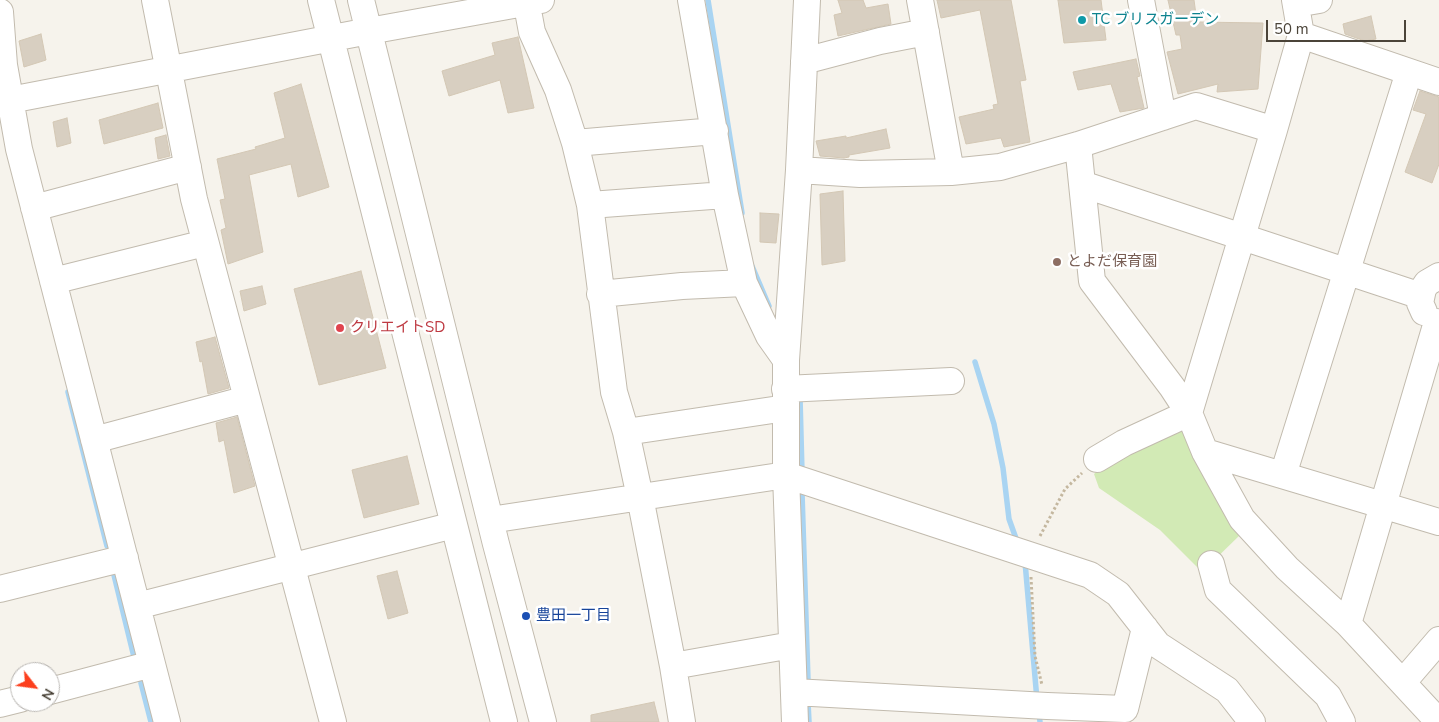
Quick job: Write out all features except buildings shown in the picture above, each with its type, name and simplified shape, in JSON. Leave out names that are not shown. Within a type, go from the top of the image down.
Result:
[{"type":"street","points":[[155,0],[161,72],[188,167],[205,243],[333,722]]},
{"type":"street","points":[[321,0],[504,722]]},
{"type":"street","points":[[361,0],[490,520],[543,722]]},
{"type":"street","points":[[691,0],[725,195],[744,283],[769,336],[786,360]]},
{"type":"street","points":[[794,722],[785,398],[807,0]]},
{"type":"street","points":[[920,0],[951,172]]},
{"type":"street","points":[[1141,0],[1163,117]]},
{"type":"street","points":[[6,86],[161,72],[531,1],[532,32],[558,90],[575,143],[590,205],[614,392],[626,432],[640,498],[682,722]]},
{"type":"street","points":[[1097,459],[1124,443],[1189,413],[1301,35],[1303,1]]},
{"type":"street","points":[[0,12],[6,86],[18,149],[167,722]]},
{"type":"street","points":[[804,61],[880,41],[926,32]]},
{"type":"street","points":[[1301,35],[1439,82]]},
{"type":"street","points":[[1283,475],[1409,72]]},
{"type":"street","points":[[799,170],[860,174],[951,172],[1000,167],[1078,145],[1196,106],[1274,130]]},
{"type":"street","points":[[575,143],[715,131]]},
{"type":"street","points":[[1078,145],[1092,282],[1172,387],[1189,413],[1205,452],[1242,519],[1287,568],[1348,624],[1439,722]]},
{"type":"street","points":[[34,208],[188,167]]},
{"type":"street","points":[[1082,184],[1421,296]]},
{"type":"street","points":[[590,205],[725,195]]},
{"type":"street","points":[[53,281],[205,243]]},
{"type":"street","points":[[1348,624],[1438,322],[1426,315],[1422,309],[1421,296],[1427,283],[1439,276]]},
{"type":"street","points":[[600,294],[682,286],[744,283]]},
{"type":"street","points":[[626,432],[785,398],[951,381]]},
{"type":"street","points":[[94,440],[247,399]]},
{"type":"street","points":[[1205,452],[1439,522]]},
{"type":"street","points":[[490,520],[786,476],[1090,575],[1118,594],[1158,645],[1227,690],[1252,722]]},
{"type":"street","points":[[137,606],[291,565],[454,525]]},
{"type":"street","points":[[0,590],[125,558]]},
{"type":"street","points":[[1211,564],[1218,590],[1328,696],[1342,722]]},
{"type":"street","points":[[794,692],[1125,709],[1145,628]]},
{"type":"street","points":[[1403,682],[1439,640]]},
{"type":"street","points":[[673,666],[792,645]]},
{"type":"street","points":[[60,688],[152,664]]},
{"type":"path","points":[[1047,706],[1035,656],[1030,555],[1065,489],[1097,459]]},
{"type":"green space","points":[[1180,427],[1240,535],[1202,572],[1160,530],[1099,488],[1094,474],[1125,445]]},
{"type":"waterway","points":[[708,0],[742,213]]},
{"type":"waterway","points":[[752,266],[769,306]]},
{"type":"waterway","points":[[975,362],[994,424],[1003,468],[1009,519],[1018,544]]},
{"type":"waterway","points":[[68,392],[107,546]]},
{"type":"waterway","points":[[800,397],[802,472]]},
{"type":"waterway","points":[[802,492],[808,680]]},
{"type":"waterway","points":[[1025,562],[1037,700]]},
{"type":"waterway","points":[[114,575],[134,657]]},
{"type":"waterway","points":[[141,683],[151,722]]},
{"type":"waterway","points":[[808,702],[809,722]]},
{"type":"waterway","points":[[1039,711],[1040,722]]},
{"type":"place","name":"TC ブリスガーデン","points":[[1082,20]]},
{"type":"place","name":"とよだ保育園","points":[[1057,262]]},
{"type":"place","name":"クリエイトSD","points":[[340,328]]},
{"type":"place","name":"豊田一丁目","points":[[526,616]]}]
